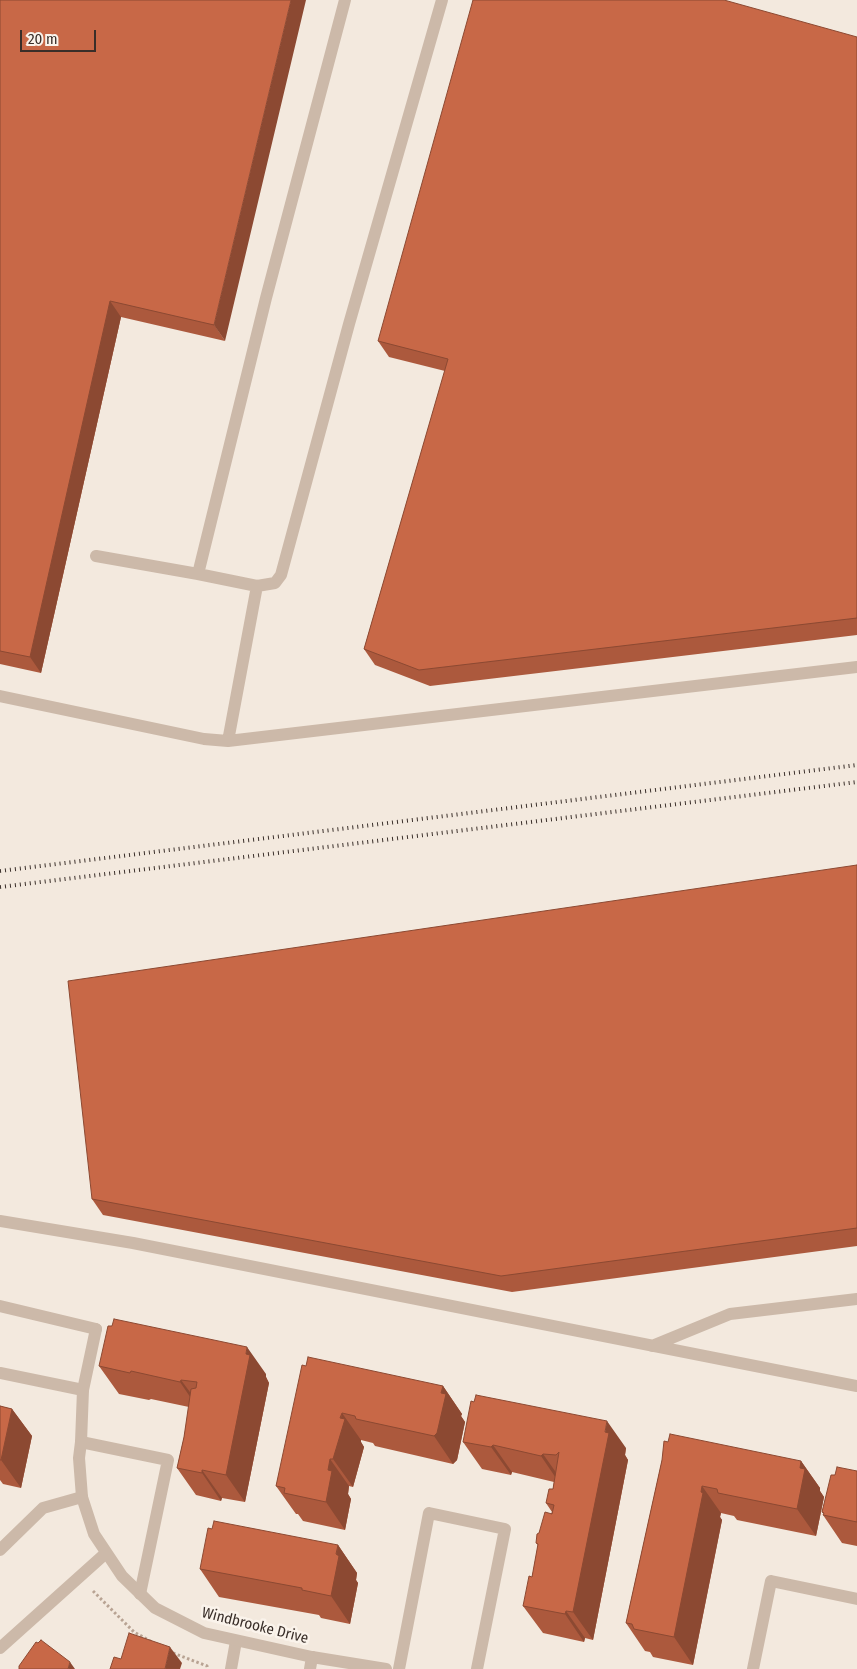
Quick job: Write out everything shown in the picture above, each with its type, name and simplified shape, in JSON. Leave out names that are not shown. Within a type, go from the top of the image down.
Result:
[{"type":"street","points":[[198,574],[266,298],[345,0]]},
{"type":"street","points":[[96,556],[257,586],[275,583],[281,574],[349,324],[442,0]]},
{"type":"street","points":[[228,741],[257,586]]},
{"type":"street","points":[[0,696],[204,739],[228,741],[857,667]]},
{"type":"street","points":[[0,1221],[133,1243],[857,1386]]},
{"type":"street","points":[[652,1346],[730,1314],[857,1299]]},
{"type":"street","name":"Windbrooke Drive","points":[[0,1306],[96,1329],[83,1390],[79,1458],[82,1496],[94,1534],[122,1576],[140,1594],[155,1608],[204,1633],[236,1640],[311,1663],[386,1669]]},
{"type":"street","points":[[0,1373],[83,1390]]},
{"type":"street","points":[[81,1442],[168,1460],[140,1594]]},
{"type":"street","points":[[0,1550],[43,1508],[82,1496]]},
{"type":"street","points":[[399,1669],[429,1513],[505,1529],[477,1669]]},
{"type":"street","points":[[0,1648],[106,1553]]},
{"type":"street","points":[[753,1669],[771,1581],[857,1599]]},
{"type":"street","points":[[231,1669],[236,1640]]},
{"type":"path","points":[[116,1566],[92,1590],[134,1632],[159,1646]]},
{"type":"path","points":[[168,1650],[207,1666],[207,1669]]},
{"type":"building","points":[[0,0],[291,0],[214,325],[110,301],[30,657],[0,651]]},
{"type":"building","points":[[473,0],[724,0],[857,37],[857,618],[419,670],[364,649],[448,359],[378,341]]},
{"type":"building","points":[[857,865],[857,1228],[501,1276],[92,1199],[68,981]]},
{"type":"building","points":[[114,1319],[247,1347],[246,1354],[250,1355],[226,1475],[202,1470],[202,1473],[177,1468],[191,1389],[196,1388],[197,1382],[181,1380],[180,1382],[99,1366],[108,1326],[112,1326]]},
{"type":"building","points":[[308,1357],[443,1386],[441,1393],[446,1394],[437,1433],[434,1436],[356,1419],[355,1416],[342,1413],[340,1418],[345,1419],[333,1459],[330,1459],[328,1470],[332,1471],[326,1502],[284,1493],[285,1488],[276,1486],[302,1365],[306,1366]]},
{"type":"building","points":[[476,1395],[607,1421],[605,1432],[609,1433],[573,1612],[566,1611],[565,1614],[523,1606],[529,1576],[532,1577],[538,1544],[536,1543],[537,1534],[539,1533],[545,1512],[552,1514],[554,1505],[546,1503],[549,1489],[553,1489],[559,1452],[556,1455],[543,1454],[541,1456],[493,1445],[491,1447],[463,1442],[471,1401],[474,1402]]},
{"type":"building","points":[[0,1406],[12,1409],[1,1460],[0,1460]]},
{"type":"building","points":[[670,1434],[801,1461],[800,1468],[805,1469],[797,1509],[718,1493],[717,1489],[702,1486],[701,1492],[703,1493],[674,1637],[634,1629],[632,1624],[626,1623],[662,1460],[664,1441],[668,1442]]},
{"type":"building","points":[[837,1467],[857,1471],[857,1522],[823,1515],[824,1513],[822,1512],[831,1475],[835,1475]]},
{"type":"building","points":[[214,1521],[338,1545],[336,1554],[339,1556],[331,1596],[302,1590],[302,1588],[200,1569],[208,1528],[212,1529]]},
{"type":"building","points":[[129,1633],[170,1647],[165,1669],[110,1669],[114,1657],[121,1659]]},
{"type":"building","points":[[41,1640],[70,1662],[68,1669],[19,1669],[19,1666],[36,1642],[38,1643]]},
{"type":"railway","points":[[0,871],[857,765]]},
{"type":"railway","points":[[0,887],[857,782]]}]
